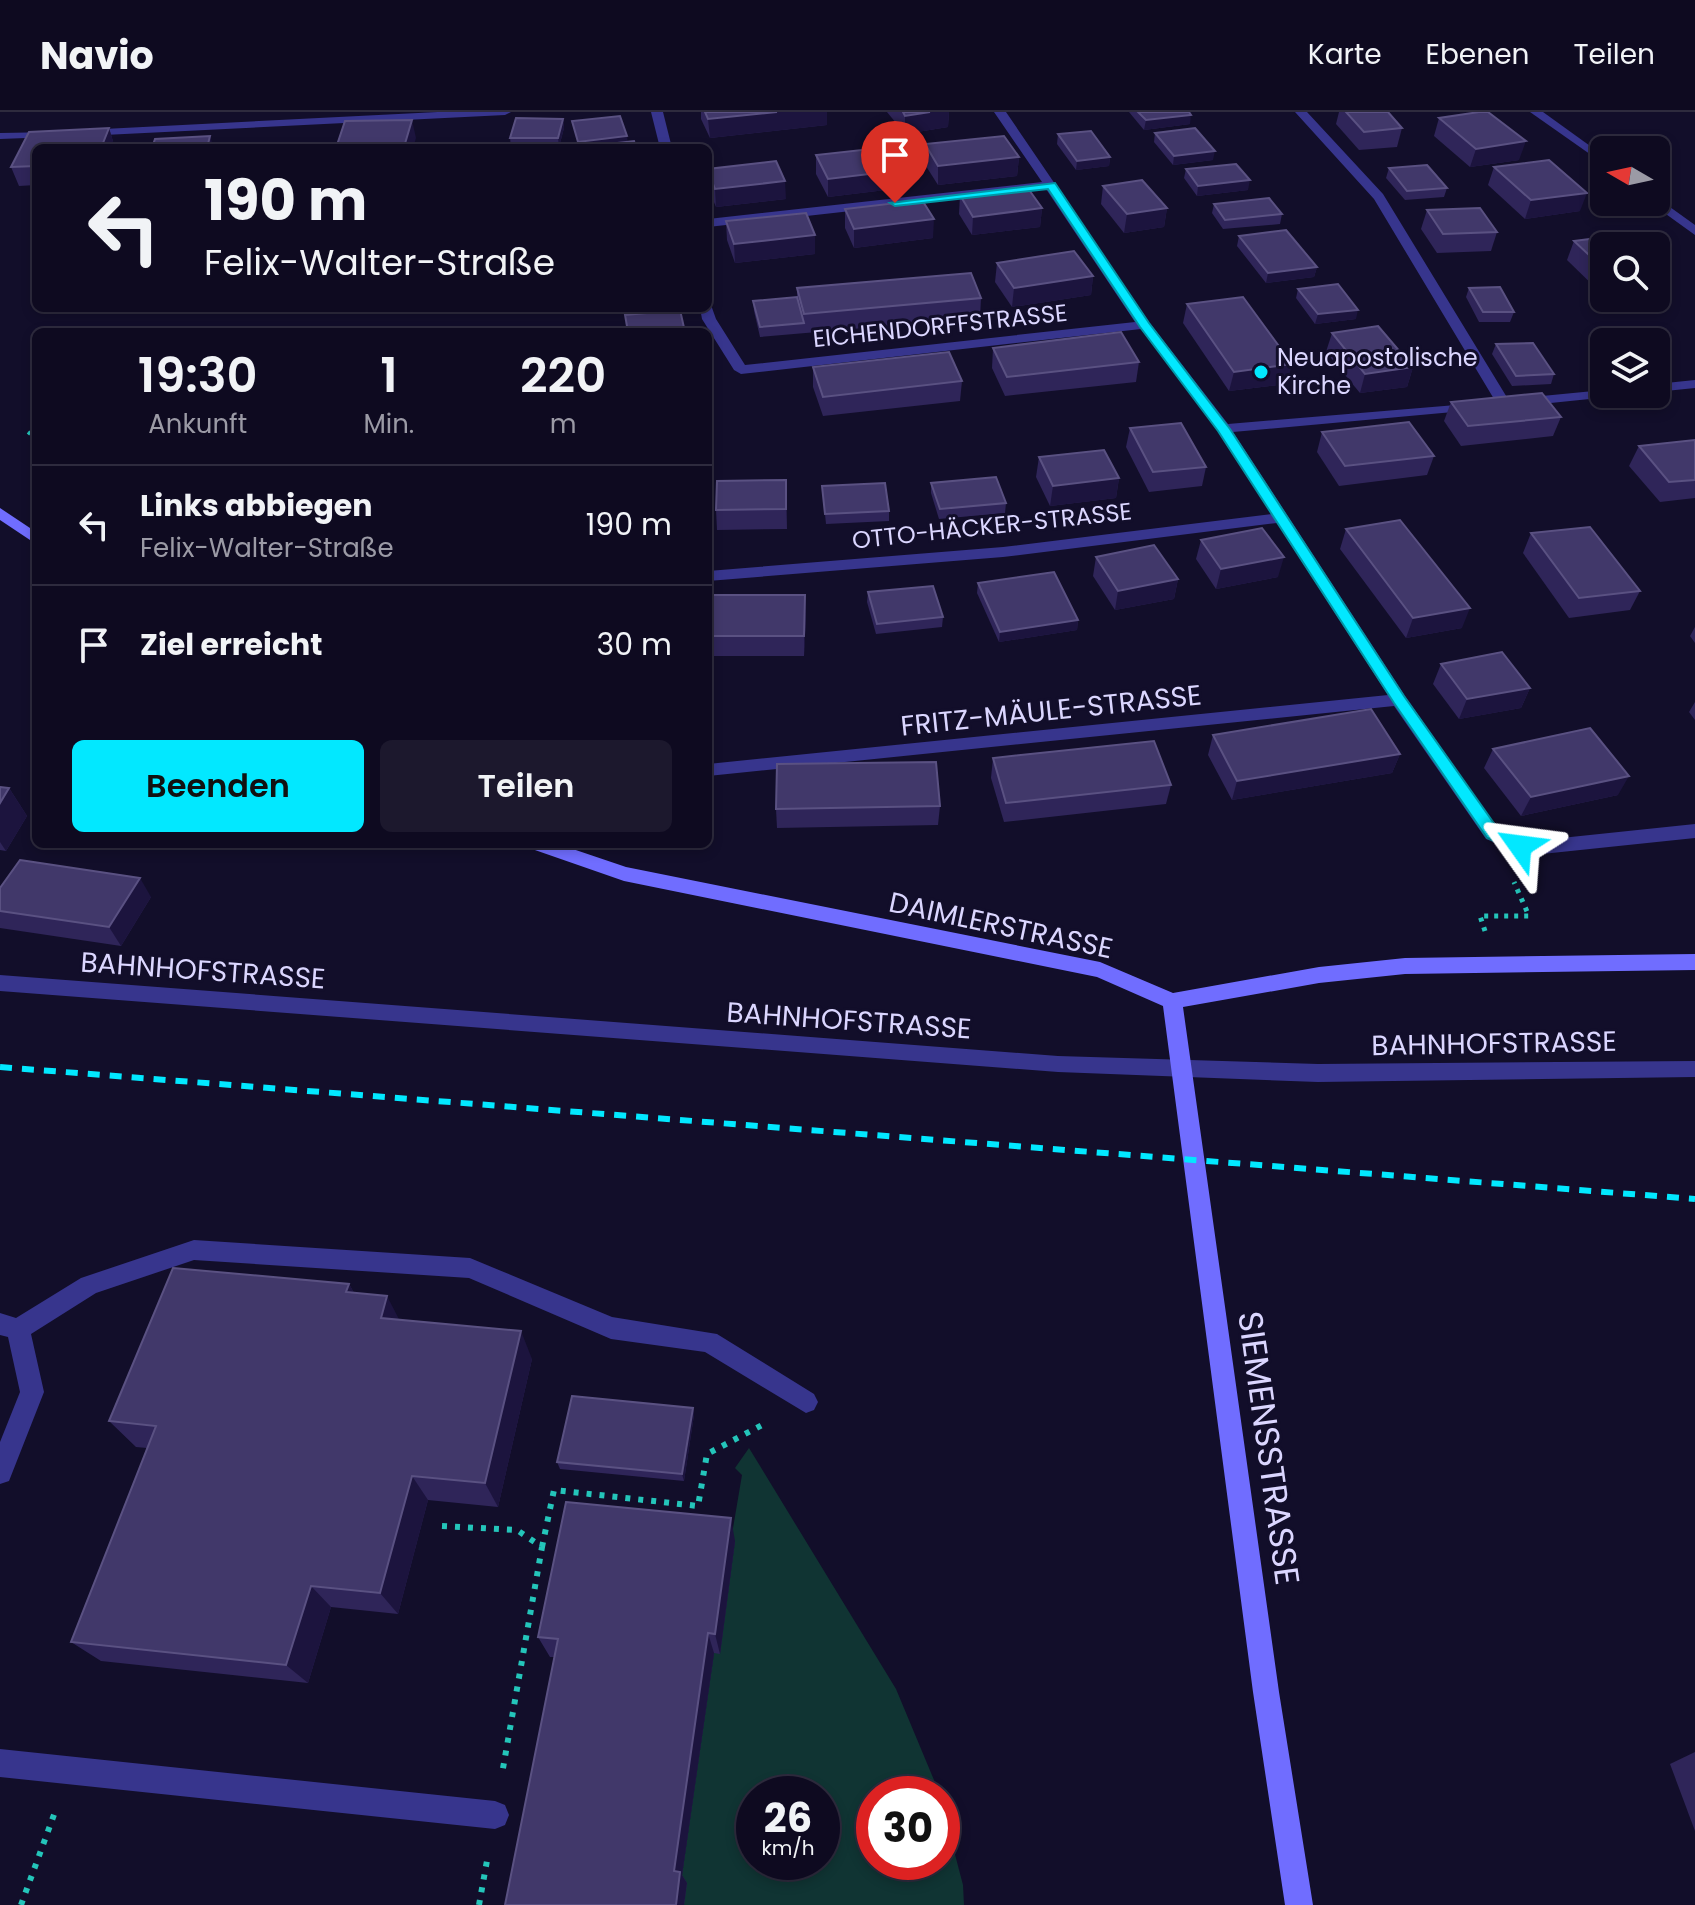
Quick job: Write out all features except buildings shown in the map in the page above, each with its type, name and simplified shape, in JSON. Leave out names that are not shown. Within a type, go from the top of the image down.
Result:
[{"type":"main road","points":[[0,513],[32,536]]},
{"type":"main road","name":"DAIMLERSTRASSE","points":[[549,848],[624,874],[1100,970],[1172,1001]]},
{"type":"main road","points":[[1172,1001],[1319,975],[1405,966],[1695,962]]},
{"type":"main road","name":"SIEMENSSTRASSE","points":[[1172,1001],[1266,1692],[1299,1905]]},
{"type":"street","points":[[75,133],[505,112]]},
{"type":"street","points":[[657,112],[665,144]]},
{"type":"street","points":[[1000,112],[1144,325],[1224,429],[1399,700],[1492,834],[1520,846],[1542,847],[1695,831]]},
{"type":"street","points":[[1301,112],[1379,197],[1504,404]]},
{"type":"street","points":[[1536,112],[1590,151]]},
{"type":"street","points":[[0,136],[60,134]]},
{"type":"street","points":[[712,223],[1051,185]]},
{"type":"street","points":[[1670,212],[1695,231]]},
{"type":"street","name":"EICHENDORFFSTRASSE","points":[[707,312],[741,370],[1144,325]]},
{"type":"street","points":[[1670,387],[1695,384]]},
{"type":"street","points":[[1224,429],[1590,395]]},
{"type":"street","name":"OTTO-HÄCKER-STRASSE","points":[[712,576],[1003,552],[1280,518]]},
{"type":"street","name":"FRITZ-MÄULE-STRASSE","points":[[712,770],[1399,700]]},
{"type":"street","name":"BAHNHOFSTRASSE","points":[[0,983],[1058,1064],[1318,1073],[1695,1069]]},
{"type":"street","points":[[0,1472],[32,1392],[9,1327],[89,1285],[194,1250],[470,1268],[611,1328],[709,1342],[806,1402]]},
{"type":"street","points":[[0,1763],[495,1815]]},
{"type":"path","points":[[28,432],[32,435]]},
{"type":"path","points":[[1492,834],[1529,916],[1480,916],[1498,966]]},
{"type":"path","points":[[479,1905],[554,1490],[698,1506],[707,1454],[806,1402]]},
{"type":"path","points":[[442,1526],[517,1530],[542,1547]]},
{"type":"path","points":[[21,1905],[71,1770]]},
{"type":"green space","points":[[749,1448],[896,1689],[932,1776],[856,1776],[856,1880],[960,1880],[960,1874],[964,1905],[684,1905],[681,1882],[714,1653],[720,1653],[735,1541],[731,1540],[742,1475],[735,1468]]},
{"type":"railway","points":[[0,1067],[1695,1199]]},
{"type":"place","name":"Neuapostolische Kirche","points":[[1261,372]]},
{"type":"route","points":[[895,203],[1051,185],[1144,325],[1224,429],[1399,700],[1492,834],[1520,846]]}]
